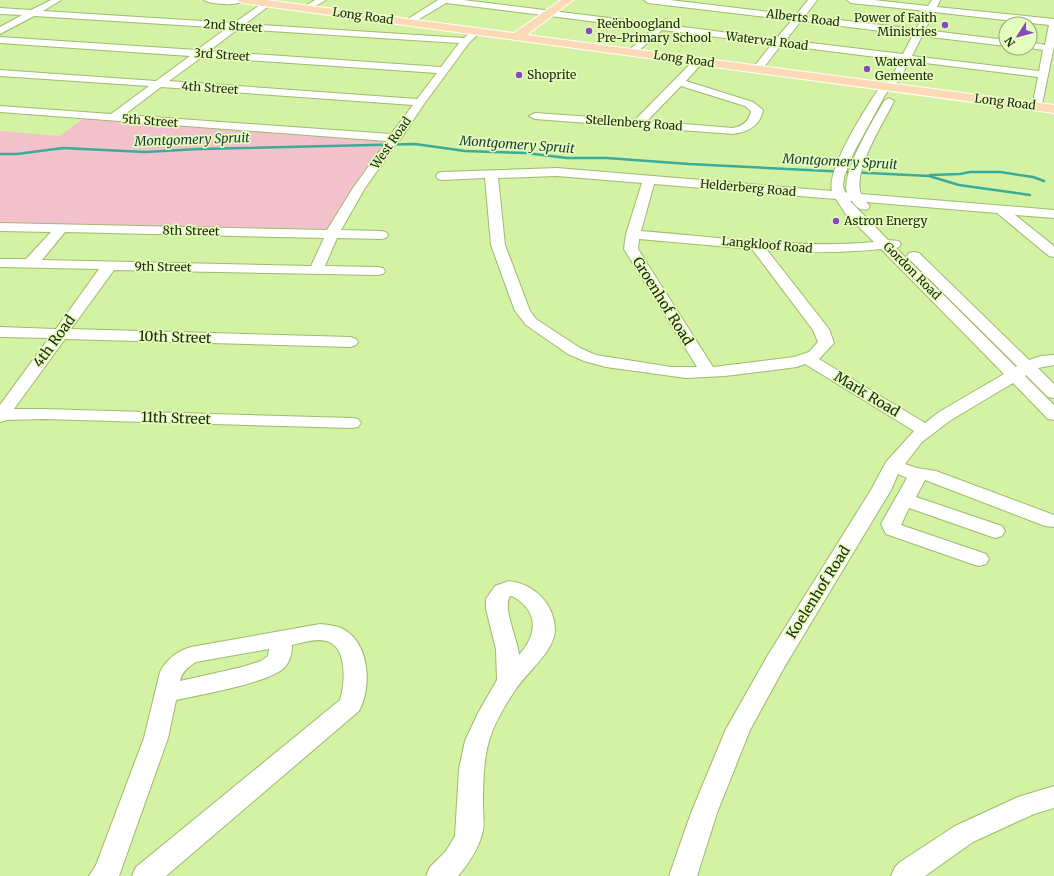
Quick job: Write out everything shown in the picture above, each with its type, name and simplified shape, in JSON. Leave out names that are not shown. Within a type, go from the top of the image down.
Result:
[{"type":"main road","points":[[516,37],[568,0]]},
{"type":"main road","name":"Long Road","points":[[239,1],[306,8],[846,81],[871,90],[927,92],[1054,109]]},
{"type":"street","points":[[0,31],[57,0]]},
{"type":"street","points":[[208,0],[239,1]]},
{"type":"street","points":[[306,8],[322,0]]},
{"type":"street","points":[[408,22],[444,0]]},
{"type":"street","name":"Waterval Road","points":[[444,0],[1044,75]]},
{"type":"street","name":"Alberts Road","points":[[648,0],[688,2],[799,18],[998,41]]},
{"type":"street","points":[[757,69],[813,0]]},
{"type":"street","points":[[851,0],[934,4],[1054,23],[1037,107]]},
{"type":"street","points":[[632,52],[688,2]]},
{"type":"street","points":[[113,118],[234,26],[267,3]]},
{"type":"street","points":[[855,197],[852,183],[855,172],[888,91],[934,4]]},
{"type":"street","name":"2nd Street","points":[[0,11],[466,41]]},
{"type":"street","name":"West Road","points":[[318,266],[332,234],[359,188],[420,102],[466,41],[475,32]]},
{"type":"street","name":"3rd Street","points":[[0,40],[444,70]]},
{"type":"street","points":[[1038,46],[1048,48]]},
{"type":"street","points":[[639,123],[699,61]]},
{"type":"street","name":"4th Street","points":[[0,73],[420,102]]},
{"type":"street","name":"Stellenberg Road","points":[[535,116],[733,131],[740,130],[752,123],[757,113],[757,110],[754,107],[679,82]]},
{"type":"street","points":[[840,196],[837,187],[839,171],[864,123],[888,91]]},
{"type":"street","name":"5th Street","points":[[0,109],[393,142]]},
{"type":"street","name":"Helderberg Road","points":[[442,176],[556,172],[1054,214]]},
{"type":"street","points":[[491,174],[498,245],[524,311],[531,322],[574,351],[590,358],[671,372],[708,372],[777,365],[808,359],[815,355],[826,343],[821,329],[765,259],[756,245]]},
{"type":"street","name":"Groenhof Road","points":[[649,180],[633,234],[631,249],[708,372]]},
{"type":"street","name":"Gordon Road","points":[[840,196],[851,211],[893,244],[1022,371],[1054,415]]},
{"type":"street","name":"Gordon Road","points":[[855,197],[893,244]]},
{"type":"street","points":[[1000,209],[1054,253]]},
{"type":"street","name":"8th Street","points":[[0,227],[381,235]]},
{"type":"street","points":[[30,264],[62,228]]},
{"type":"street","name":"Langkloof Road","points":[[633,234],[823,250],[893,244]]},
{"type":"street","name":"9th Street","points":[[0,263],[109,266],[318,266],[378,271]]},
{"type":"street","name":"4th Road","points":[[1,415],[109,266]]},
{"type":"street","name":"10th Street","points":[[0,332],[350,342]]},
{"type":"street","name":"Mark Road","points":[[808,359],[925,430]]},
{"type":"street","name":"Koelenhof Road","points":[[683,876],[704,813],[738,729],[776,661],[877,496],[893,466],[916,438],[925,430],[972,400],[1022,371],[1041,361],[1054,360]]},
{"type":"street","name":"Gordon Road","points":[[1022,371],[1054,393]]},
{"type":"street","name":"11th Street","points":[[1,415],[44,414],[352,423]]},
{"type":"street","points":[[893,466],[915,474],[929,475],[1052,521]]},
{"type":"street","points":[[915,474],[917,477],[891,524],[893,529],[979,560]]},
{"type":"street","points":[[905,500],[995,531]]},
{"type":"street","points":[[103,876],[107,872],[122,834],[156,738],[171,672],[182,660],[191,655],[280,638],[330,631],[341,638],[347,644],[352,656],[356,673],[351,705],[146,876]]},
{"type":"street","points":[[166,694],[266,669],[276,662],[281,651],[280,638]]},
{"type":"street","points":[[440,876],[455,861],[468,839],[476,748],[483,727],[509,681]]},
{"type":"street","points":[[905,876],[964,834],[1027,805],[1054,797]]},
{"type":"shaded area","points":[[88,116],[393,139],[330,229],[0,223],[0,131],[59,136]]},
{"type":"waterway","name":"Montgomery Spruit","points":[[0,154],[17,154],[63,148],[145,152],[199,149],[415,144],[465,151],[526,153],[567,158],[607,158],[689,164],[929,176],[959,185],[1030,195]]},
{"type":"waterway","points":[[930,175],[960,174],[970,172],[1000,172],[1033,177],[1044,181]]},
{"type":"place","name":"Power of Faith Ministries","points":[[945,25]]},
{"type":"place","name":"Reënboogland Pre-Primary School","points":[[589,31]]},
{"type":"place","name":"Waterval Gemeente","points":[[867,69]]},
{"type":"place","name":"Shoprite","points":[[519,75]]},
{"type":"place","name":"Astron Energy","points":[[836,221]]}]
